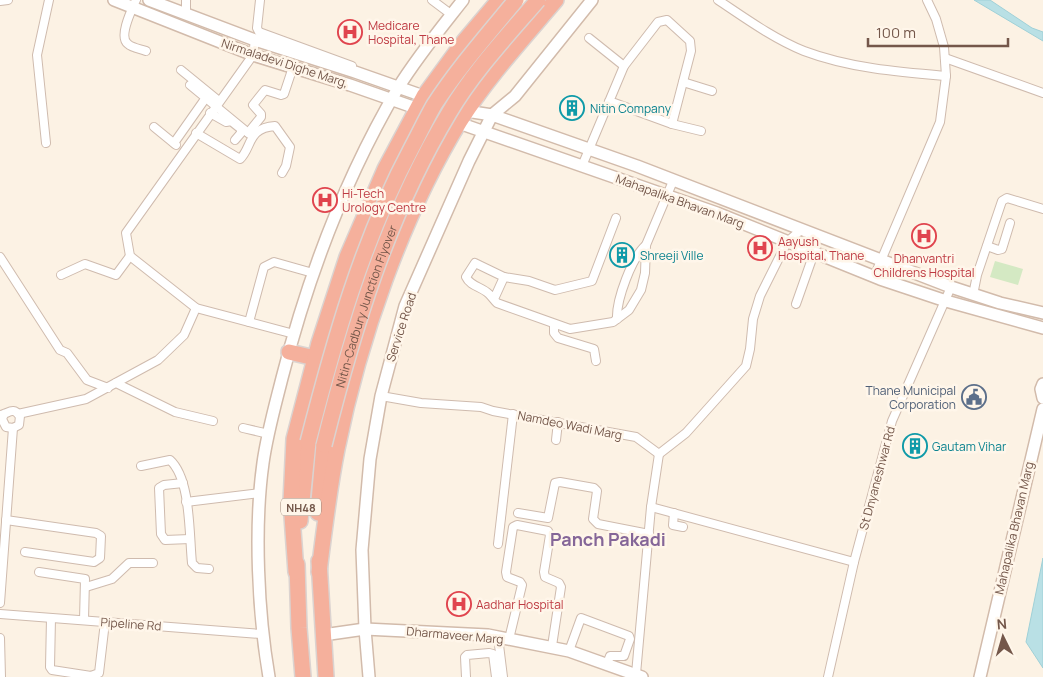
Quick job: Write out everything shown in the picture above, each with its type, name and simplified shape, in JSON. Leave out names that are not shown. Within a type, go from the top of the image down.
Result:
[{"type":"highway","points":[[296,572],[291,502],[294,439],[315,358],[347,257],[385,169],[421,102],[455,55],[499,0]]},
{"type":"highway","name":"Nitin-Cadbury Junction Flyover","points":[[296,572],[308,442],[332,346],[360,261],[397,175],[434,105],[477,47],[516,0]]},
{"type":"highway","name":"Nitin-Cadbury Junction Flyover","points":[[319,572],[318,502],[324,445],[348,350],[373,275],[412,181],[449,112],[491,56],[538,0]]},
{"type":"highway","points":[[319,572],[337,448],[361,353],[389,270],[425,187],[462,117],[556,0]]},
{"type":"highway","points":[[455,55],[456,69],[462,77],[488,83]]},
{"type":"highway","points":[[289,352],[315,358]]},
{"type":"highway","name":"NH48","points":[[296,572],[303,677]]},
{"type":"highway","name":"NH48","points":[[319,572],[326,677]]},
{"type":"street","points":[[0,1],[8,0]]},
{"type":"street","points":[[46,143],[37,55],[49,0]]},
{"type":"street","name":"Nirmaladevi Dighe Marg,","points":[[114,0],[134,4],[253,55],[392,100],[421,102]]},
{"type":"street","name":"Nirmaladevi Dighe Marg,","points":[[149,0],[255,40],[399,88],[421,102],[462,117]]},
{"type":"street","points":[[186,0],[186,14]]},
{"type":"street","points":[[260,0],[257,28],[259,32],[344,62],[354,68],[355,72]]},
{"type":"street","points":[[432,0],[452,15]]},
{"type":"street","points":[[269,677],[262,634],[260,493],[263,462],[294,334],[334,215],[372,133],[399,88],[463,0]]},
{"type":"street","name":"Service Road","points":[[370,677],[365,629],[362,550],[370,459],[381,396],[405,306],[492,115],[514,96],[592,0]]},
{"type":"street","points":[[718,0],[802,50],[835,61],[887,71],[946,76]]},
{"type":"street","points":[[874,277],[940,122],[946,76],[945,58],[936,19],[926,0]]},
{"type":"street","points":[[134,4],[124,33],[125,41],[128,45],[146,51]]},
{"type":"street","points":[[582,166],[624,66],[658,22],[667,20],[690,41],[691,46],[672,124]]},
{"type":"street","points":[[588,38],[624,66]]},
{"type":"street","points":[[255,40],[253,55],[126,233],[130,256],[196,308],[294,334]]},
{"type":"street","points":[[945,58],[1043,94]]},
{"type":"street","points":[[196,133],[240,159],[246,132],[261,117],[261,114],[253,105],[264,90],[281,95],[284,94],[293,67]]},
{"type":"street","points":[[181,70],[226,122],[231,121],[246,132]]},
{"type":"street","points":[[683,82],[712,92]]},
{"type":"street","points":[[190,85],[215,107]]},
{"type":"street","points":[[174,143],[205,99]]},
{"type":"street","points":[[609,101],[672,124],[702,131]]},
{"type":"street","name":"Mahapalika Bhavan Marg","points":[[462,117],[492,115],[590,149],[880,262],[973,294],[1043,313]]},
{"type":"street","name":"Mahapalika Bhavan Marg","points":[[462,117],[484,132],[702,208],[874,277],[946,301],[1043,328]]},
{"type":"street","points":[[235,140],[241,133],[275,126],[290,147],[286,166],[282,173]]},
{"type":"street","points":[[154,127],[183,151]]},
{"type":"street","points":[[617,319],[618,305],[635,258],[646,245],[673,181]]},
{"type":"street","points":[[702,208],[706,194]]},
{"type":"street","points":[[973,294],[1002,201],[1007,198],[1043,209]]},
{"type":"street","points":[[616,218],[592,281],[555,290],[529,281],[504,277],[475,263],[466,277],[468,281],[488,293],[497,304],[570,329],[613,322],[629,310],[641,290],[645,273],[646,245]]},
{"type":"street","points":[[987,246],[998,250],[1002,249],[1010,223]]},
{"type":"street","points":[[993,228],[1008,232]]},
{"type":"street","points":[[639,676],[651,507],[659,454],[686,433],[746,366],[753,319],[760,296],[787,242],[802,230]]},
{"type":"street","points":[[796,304],[814,253]]},
{"type":"street","points":[[61,275],[85,264],[116,274],[130,256]]},
{"type":"street","points":[[0,257],[60,350],[67,353],[86,380],[108,388]]},
{"type":"street","points":[[249,322],[264,268],[268,264],[274,262],[313,273]]},
{"type":"street","points":[[494,299],[504,277]]},
{"type":"street","name":"St Dnyaneshwar Rd","points":[[828,677],[854,562],[892,421],[951,287]]},
{"type":"street","points":[[18,414],[86,399],[158,360],[184,335],[196,308]]},
{"type":"street","points":[[554,324],[554,333],[558,338],[594,349],[596,361]]},
{"type":"street","points":[[116,383],[175,412],[212,421]]},
{"type":"street","points":[[1043,384],[1041,389],[1043,398]]},
{"type":"street","name":"Namdeo Wadi Marg","points":[[381,396],[421,403],[481,407],[636,437],[659,454]]},
{"type":"street","name":"Mahapalika Bhavan Marg","points":[[983,676],[1043,409]]},
{"type":"street","points":[[11,410],[18,414],[19,425],[13,428],[6,427],[3,423],[2,415],[11,410]]},
{"type":"street","points":[[498,544],[514,414]]},
{"type":"street","points":[[556,440],[558,422]]},
{"type":"street","points":[[0,603],[13,428]]},
{"type":"street","points":[[243,428],[269,434]]},
{"type":"street","points":[[141,466],[170,460],[177,466],[183,483],[194,567],[209,569]]},
{"type":"street","points":[[518,514],[548,518],[555,484],[560,482],[594,488],[597,491],[593,519],[598,524],[649,534]]},
{"type":"street","points":[[183,483],[164,485],[159,488],[161,534],[165,540],[190,539]]},
{"type":"street","points":[[186,502],[260,493]]},
{"type":"street","points":[[651,507],[854,562]]},
{"type":"street","points":[[673,526],[674,513]]},
{"type":"street","points":[[6,520],[96,533],[101,536],[102,540],[100,558],[94,562],[25,552]]},
{"type":"street","points":[[663,524],[683,527]]},
{"type":"street","points":[[503,677],[503,638],[522,585],[520,582],[508,577],[506,572],[512,527],[516,525],[548,531],[550,536],[544,572],[545,577],[559,583],[561,587],[552,646]]},
{"type":"street","points":[[86,587],[112,579],[129,563],[153,563]]},
{"type":"street","points":[[39,572],[86,579],[84,620]]},
{"type":"street","name":"Pipeline Rd","points":[[0,614],[262,634]]},
{"type":"street","points":[[51,618],[50,667],[52,670],[91,676],[99,673],[105,622]]},
{"type":"street","points":[[569,650],[581,618],[628,636],[630,639],[624,656],[610,656],[615,671]]},
{"type":"street","name":"Dharmaveer Marg","points":[[323,635],[365,629],[503,638],[569,650],[615,671],[639,676]]},
{"type":"street","points":[[0,638],[1,676]]},
{"type":"street","points":[[466,677],[464,658],[466,655],[489,654],[493,654],[496,677]]},
{"type":"green space","points":[[995,261],[1023,269],[1018,285],[990,277]]},
{"type":"water","points":[[974,0],[990,0],[1032,28],[1043,32],[1043,41]]},
{"type":"water","points":[[1043,558],[1043,668],[1026,642]]},
{"type":"place","name":"Medicare Hospital, Thane","points":[[350,32]]},
{"type":"place","name":"Nitin Company","points":[[572,108]]},
{"type":"place","name":"Hi-Tech Urology Centre","points":[[325,200]]},
{"type":"place","name":"Dhanvantri Childrens Hospital","points":[[924,236]]},
{"type":"place","name":"Aayush Hospital, Thane","points":[[760,248]]},
{"type":"place","name":"Shreeji Ville","points":[[622,255]]},
{"type":"place","name":"Thane Municipal Corporation","points":[[974,397]]},
{"type":"place","name":"Gautam Vihar","points":[[915,446]]},
{"type":"place","name":"Aadhar Hospital","points":[[459,604]]},
{"type":"district","name":"Panch Pakadi","points":[[608,539]]}]
